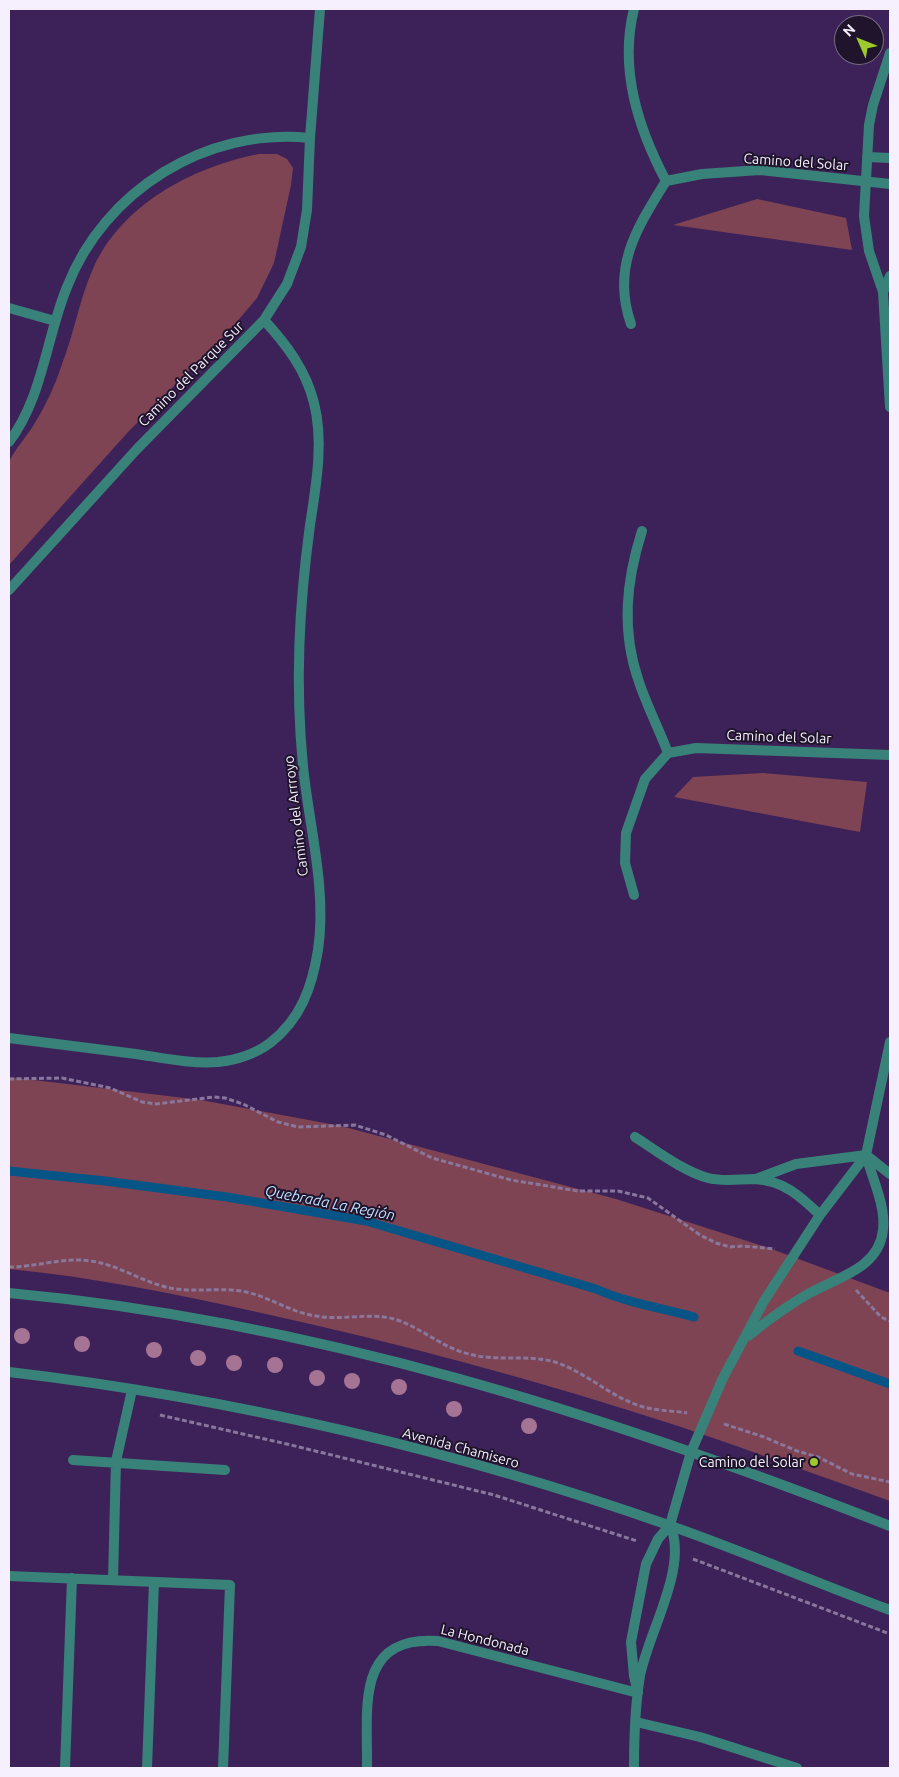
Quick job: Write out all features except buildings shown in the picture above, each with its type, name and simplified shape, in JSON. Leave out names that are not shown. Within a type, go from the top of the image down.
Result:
[{"type":"street","name":"Camino del Parque Sur","points":[[9,590],[137,449],[264,320],[287,284],[302,247],[307,210],[310,138],[320,9]]},
{"type":"street","points":[[631,324],[624,291],[627,257],[641,221],[666,181],[644,134],[631,84],[629,39],[634,9]]},
{"type":"street","name":"Camino del Solar","points":[[890,53],[873,105],[865,182],[866,234],[883,292],[890,407]]},
{"type":"street","points":[[9,442],[32,402],[55,321],[76,265],[92,237],[118,207],[145,185],[193,158],[239,141],[278,135],[310,138]]},
{"type":"street","name":"Camino del Solar","points":[[867,156],[890,158]]},
{"type":"street","name":"Camino del Solar","points":[[666,181],[702,174],[760,170],[890,184]]},
{"type":"street","name":"Camino del Solar","points":[[883,292],[890,276]]},
{"type":"street","points":[[9,308],[55,321]]},
{"type":"street","name":"Camino del Arrroyo","points":[[9,1038],[186,1061],[221,1062],[254,1054],[269,1044],[294,1020],[303,1005],[318,948],[320,911],[304,768],[298,675],[301,595],[317,474],[317,425],[314,403],[298,364],[290,351],[264,320]]},
{"type":"street","points":[[634,895],[625,863],[626,833],[644,779],[668,753],[639,682],[628,637],[629,579],[642,531]]},
{"type":"street","name":"Camino del Solar","points":[[668,753],[696,748],[890,756]]},
{"type":"street","points":[[638,1693],[634,1676],[631,1642],[646,1564],[654,1547],[670,1525],[691,1452],[704,1417],[743,1340],[764,1301],[794,1254],[820,1215],[866,1155],[890,1042]]},
{"type":"street","points":[[635,1137],[677,1163],[709,1178],[755,1179],[789,1188],[820,1215]]},
{"type":"street","points":[[743,1340],[776,1313],[839,1278],[856,1271],[872,1256],[887,1227],[866,1155]]},
{"type":"street","points":[[755,1179],[796,1164],[866,1155],[890,1174]]},
{"type":"street","points":[[9,1293],[162,1314],[357,1352],[550,1405],[691,1452],[890,1526]]},
{"type":"street","name":"Avenida Chamisero","points":[[9,1372],[200,1401],[384,1441],[493,1471],[670,1525],[890,1610]]},
{"type":"street","points":[[113,1580],[116,1461],[132,1390]]},
{"type":"street","points":[[73,1460],[116,1461],[225,1470]]},
{"type":"street","points":[[634,1768],[640,1675],[665,1599],[676,1554],[675,1536],[670,1525]]},
{"type":"street","points":[[9,1576],[230,1585],[223,1768]]},
{"type":"street","points":[[65,1768],[72,1578]]},
{"type":"street","points":[[147,1768],[154,1582]]},
{"type":"street","name":"La Hondonada","points":[[367,1768],[369,1680],[380,1659],[390,1650],[412,1641],[438,1641],[638,1693]]},
{"type":"street","points":[[636,1722],[717,1742],[797,1768]]},
{"type":"path","points":[[9,1079],[62,1078],[110,1088],[142,1102],[156,1104],[214,1097],[225,1098],[243,1104],[278,1122],[298,1127],[355,1125],[386,1135],[432,1158],[511,1180],[578,1191],[618,1191],[648,1198],[700,1235],[716,1243],[730,1247],[765,1247],[794,1254]]},
{"type":"path","points":[[9,1267],[73,1260],[90,1261],[128,1270],[160,1286],[176,1290],[241,1291],[258,1295],[297,1312],[314,1316],[344,1318],[381,1316],[397,1320],[452,1348],[469,1354],[549,1360],[570,1368],[634,1404],[704,1417],[764,1437],[797,1452],[818,1457],[852,1474],[890,1482]]},
{"type":"path","points":[[839,1278],[861,1294],[881,1316],[890,1321]]},
{"type":"path","points":[[129,1408],[291,1445],[494,1495],[654,1547]]},
{"type":"path","points":[[676,1554],[890,1634]]},
{"type":"shaded area","points":[[259,154],[277,154],[287,159],[293,168],[274,263],[257,298],[229,331],[128,432],[9,565],[8,492],[10,460],[46,404],[66,353],[87,282],[104,248],[120,227],[139,208],[184,179],[209,168]]},
{"type":"shaded area","points":[[757,199],[846,218],[852,250],[673,225]]},
{"type":"shaded area","points":[[763,773],[867,782],[860,832],[674,797],[693,777]]},
{"type":"shaded area","points":[[9,1077],[201,1100],[341,1126],[616,1199],[769,1248],[890,1293],[890,1501],[678,1426],[522,1378],[416,1350],[226,1305],[103,1281],[9,1269]]},
{"type":"waterway","name":"Quebrada La Región","points":[[9,1171],[227,1197],[366,1221],[596,1289],[632,1302],[694,1317]]},
{"type":"waterway","name":"Quebrada La Región","points":[[798,1351],[890,1384]]},
{"type":"place","name":"Camino del Solar","points":[[814,1462]]}]
